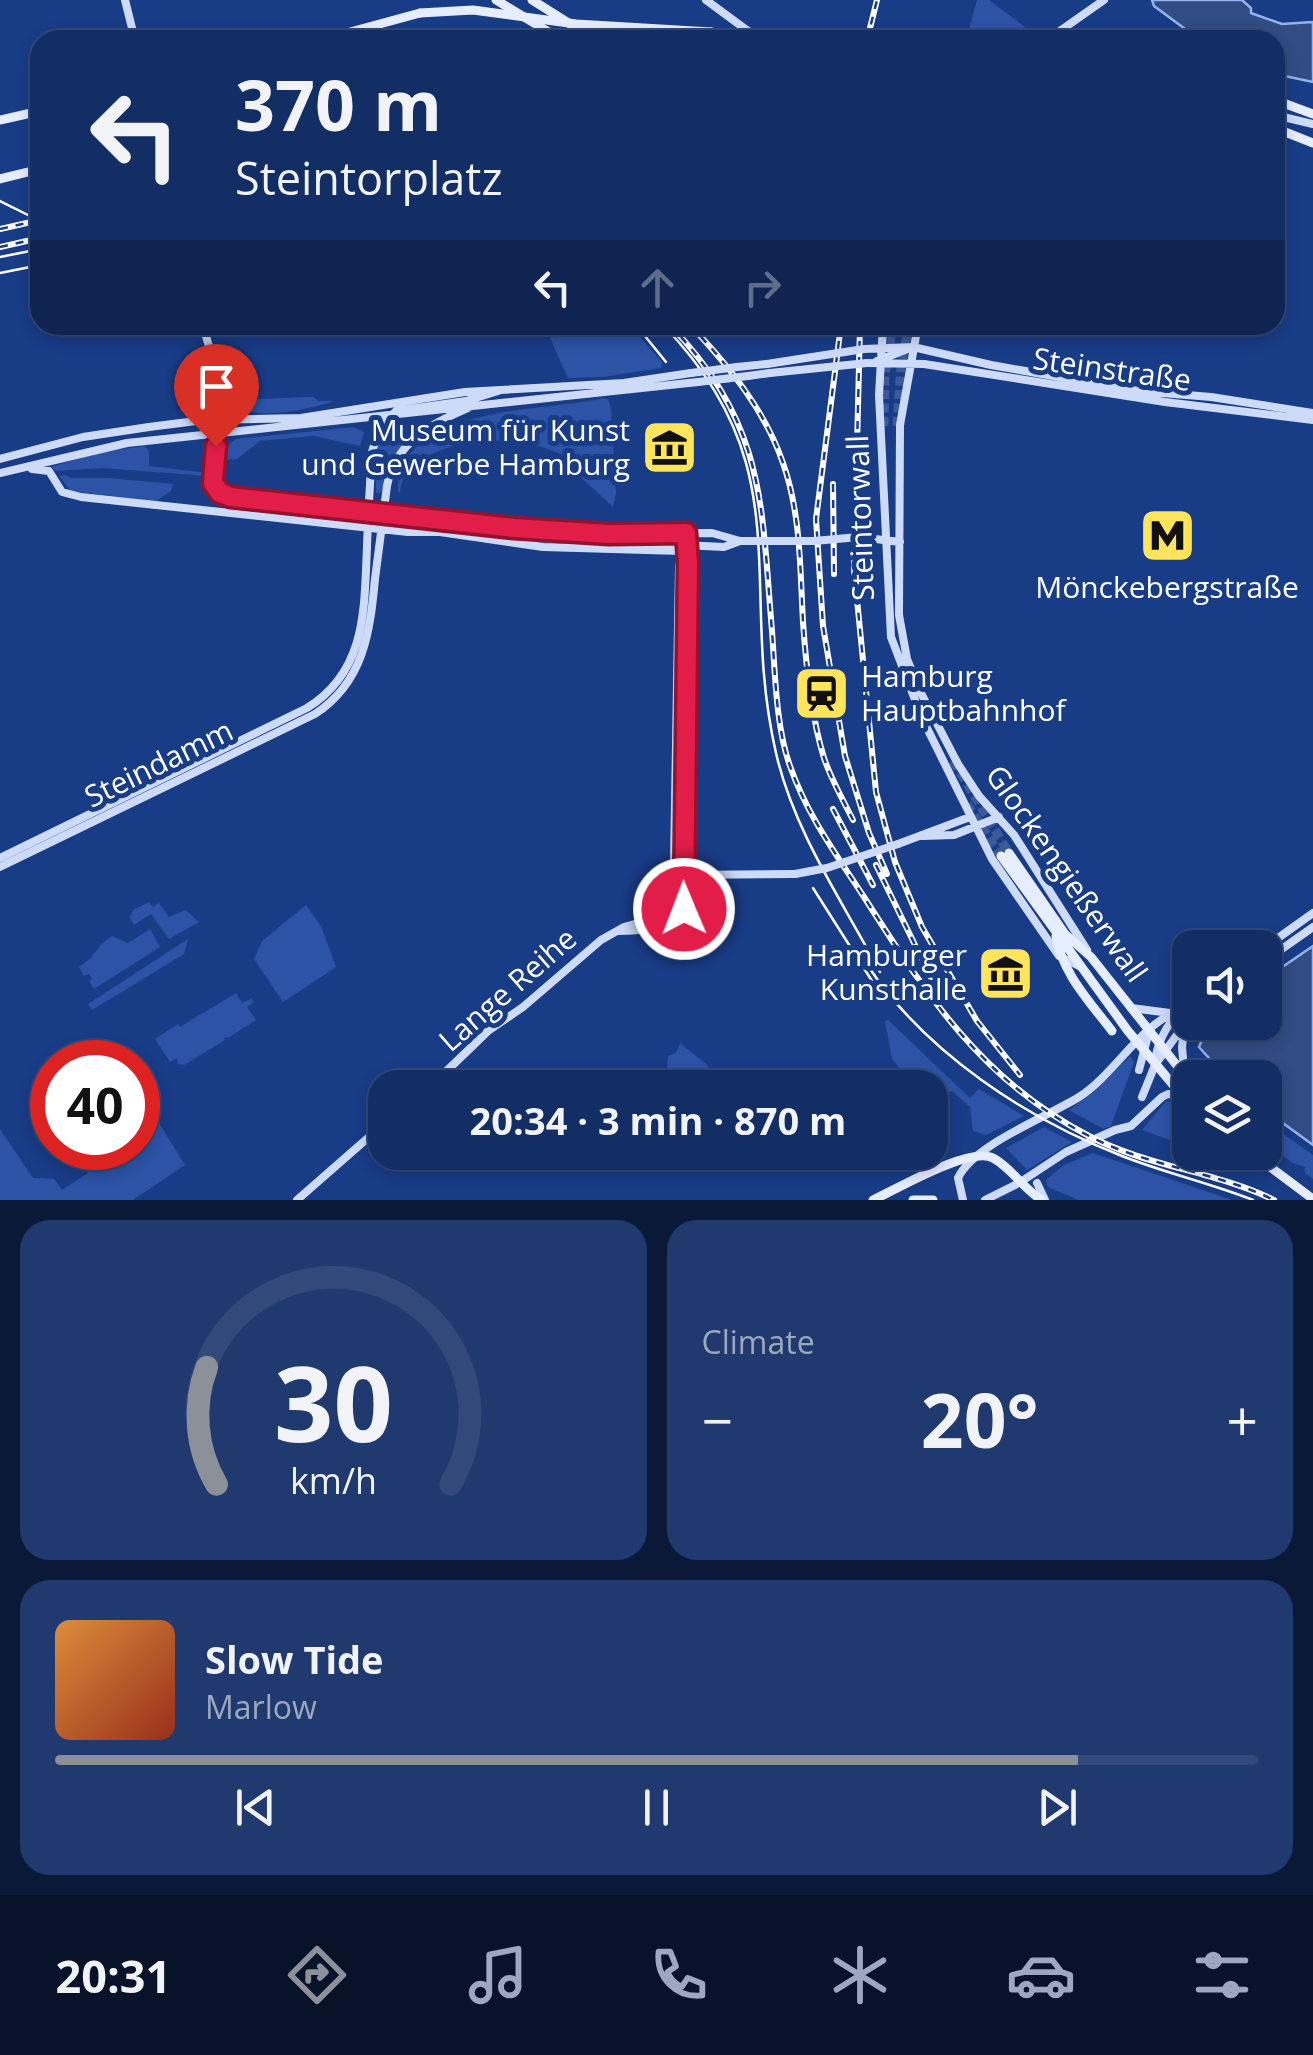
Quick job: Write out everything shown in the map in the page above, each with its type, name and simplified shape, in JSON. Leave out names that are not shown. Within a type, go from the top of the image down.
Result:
[{"type":"main road","points":[[125,0],[132,30]]},
{"type":"main road","points":[[496,0],[546,30]]},
{"type":"main road","points":[[532,0],[585,30]]},
{"type":"main road","points":[[706,0],[747,30]]},
{"type":"main road","points":[[1069,30],[1104,0]]},
{"type":"main road","points":[[354,30],[420,13],[473,10],[642,30]]},
{"type":"main road","points":[[1285,103],[1312,112]]},
{"type":"main road","points":[[0,120],[30,113]]},
{"type":"main road","points":[[1285,117],[1313,124]]},
{"type":"main road","points":[[1285,132],[1313,143]]},
{"type":"main road","points":[[0,179],[30,172]]},
{"type":"main road","points":[[205,335],[224,410],[212,480],[216,489],[227,496],[608,541],[684,547],[729,547],[740,541]]},
{"type":"main road","name":"Steintorwall","points":[[882,335],[888,620],[905,668]]},
{"type":"main road","name":"Steintorwall","points":[[905,668],[899,615],[900,425],[907,380],[905,359],[916,335]]},
{"type":"main road","points":[[892,347],[905,359]]},
{"type":"main road","name":"Steinstraße","points":[[768,368],[868,348],[913,347],[1124,388],[1212,396],[1313,413]]},
{"type":"main road","points":[[0,459],[97,434],[222,420],[323,416],[392,401],[624,383],[737,366],[768,368],[905,359]]},
{"type":"main road","name":"Steinstraße","points":[[905,359],[1313,420]]},
{"type":"main road","points":[[0,473],[127,443],[698,382],[748,376],[768,368]]},
{"type":"main road","points":[[333,694],[362,632],[373,446],[388,416],[400,409],[466,401],[498,390]]},
{"type":"main road","points":[[333,694],[354,675],[368,638],[390,472],[404,448],[431,426],[468,408]]},
{"type":"main road","points":[[23,468],[49,472],[62,492],[73,496],[486,537],[543,547],[686,533],[712,533],[740,541],[858,536],[900,542]]},
{"type":"main road","points":[[672,890],[686,533]]},
{"type":"main road","points":[[684,547],[684,876]]},
{"type":"main road","name":"Glockengießerwall","points":[[905,668],[970,817],[998,868],[1059,956],[1082,967]]},
{"type":"main road","name":"Glockengießerwall","points":[[905,668],[979,796],[1014,835],[1092,957],[1172,1061]]},
{"type":"main road","name":"Steindamm","points":[[0,858],[333,694]]},
{"type":"main road","name":"Steindamm","points":[[0,868],[316,714],[333,694]]},
{"type":"main road","points":[[677,709],[686,716]]},
{"type":"main road","points":[[672,890],[684,876],[795,874],[827,868],[970,817]]},
{"type":"main road","points":[[924,836],[942,838],[976,829],[998,817]]},
{"type":"main road","name":"Glockengießerwall","points":[[1092,957],[1064,934],[1005,854],[1056,934],[1138,1043],[1153,1070],[1172,1087]]},
{"type":"main road","points":[[674,864],[684,876]]},
{"type":"main road","name":"Lange Reihe","points":[[619,931],[674,920],[684,909],[684,876]]},
{"type":"main road","name":"Lange Reihe","points":[[447,1070],[601,940],[624,927],[662,916],[671,903],[672,890]]},
{"type":"main road","points":[[1282,935],[1313,913]]},
{"type":"main road","points":[[1282,949],[1313,927]]},
{"type":"main road","points":[[1056,934],[1059,956],[1112,1032]]},
{"type":"main road","points":[[1131,1008],[1172,1012]]},
{"type":"main road","points":[[874,1200],[975,1155],[1082,1095],[1172,1014]]},
{"type":"main road","points":[[1142,1097],[1172,1022]]},
{"type":"main road","points":[[1140,1070],[1149,1032]]},
{"type":"main road","points":[[1161,1048],[1172,1037]]},
{"type":"main road","points":[[985,1200],[1055,1158],[1134,1124],[1162,1097],[1172,1095]]},
{"type":"main road","points":[[297,1200],[368,1138]]},
{"type":"main road","points":[[996,1144],[997,1160]]},
{"type":"main road","points":[[975,1155],[997,1160],[1019,1183],[1044,1200]]},
{"type":"main road","points":[[963,1200],[958,1188],[959,1174],[975,1155]]},
{"type":"main road","points":[[1274,1170],[1313,1199]]},
{"type":"main road","points":[[1036,1183],[1044,1200]]},
{"type":"main road","points":[[912,1200],[933,1200]]},
{"type":"shaded area","points":[[977,0],[989,0],[1025,27],[1022,30],[969,30]]},
{"type":"shaded area","points":[[1152,0],[1242,0],[1251,13],[1282,24],[1313,22],[1313,82],[1285,76],[1285,30],[1186,30],[1154,6]]},
{"type":"shaded area","points":[[638,335],[662,362],[661,368],[568,378],[550,338]]},
{"type":"shaded area","points":[[314,397],[318,401],[334,401],[284,412],[258,413],[233,408],[233,400]]},
{"type":"shaded area","points":[[604,398],[611,408],[616,493],[613,507],[576,473],[578,469],[563,463],[561,454],[516,441],[475,442],[433,453],[405,476],[398,491],[405,463],[423,442],[449,427],[480,417]]},
{"type":"shaded area","points":[[424,425],[396,452],[381,493],[376,493],[376,450],[385,426]]},
{"type":"shaded area","points":[[354,427],[364,432],[360,446],[314,436],[260,441],[237,459],[225,460],[229,444],[236,439]]},
{"type":"shaded area","points":[[145,446],[149,466],[208,473],[207,476],[102,468],[56,471],[51,467],[101,452]]},
{"type":"shaded area","points":[[59,476],[173,484],[171,491],[156,501],[71,491]]},
{"type":"shaded area","points":[[149,902],[153,907],[159,903],[169,917],[186,910],[199,922],[169,939],[151,914],[134,925],[130,917],[133,910]]},
{"type":"shaded area","points":[[306,905],[321,926],[336,967],[283,1002],[254,959],[262,941]]},
{"type":"shaded area","points":[[150,929],[160,947],[94,989],[89,974],[84,976],[79,967],[112,936],[128,943]]},
{"type":"shaded area","points":[[188,939],[184,954],[92,1010],[88,1004]]},
{"type":"shaded area","points":[[1313,946],[1313,1145],[1282,1122],[1282,1060],[1211,1060],[1199,1047],[1202,1040],[1282,1040],[1282,967]]},
{"type":"shaded area","points":[[236,993],[242,1003],[251,999],[254,1002],[247,1007],[256,1020],[184,1065],[178,1064],[177,1058],[170,1062],[160,1040],[155,1039],[178,1024],[180,1027]]},
{"type":"shaded area","points":[[888,1020],[941,1070],[901,1070],[892,1059],[885,1022]]},
{"type":"shaded area","points":[[680,1043],[711,1070],[670,1070],[668,1056],[676,1053]]},
{"type":"shaded area","points":[[1130,1056],[1134,1062],[1111,1126],[1104,1129],[1069,1110],[1095,1091]]},
{"type":"shaded area","points":[[948,1077],[970,1098],[979,1089],[1024,1116],[986,1135],[973,1131],[970,1107],[952,1091],[948,1093]]},
{"type":"shaded area","points":[[1166,1101],[1172,1102],[1172,1141],[1142,1130]]},
{"type":"shaded area","points":[[160,1125],[185,1165],[133,1200],[0,1200],[0,1129],[33,1178],[54,1179],[62,1190],[88,1173],[86,1170],[160,1170]]},
{"type":"shaded area","points":[[1044,1127],[1072,1142],[1027,1170],[1006,1148]]},
{"type":"shaded area","points":[[1282,1133],[1313,1155],[1313,1179],[1305,1173],[1305,1167],[1282,1155]]},
{"type":"shaded area","points":[[1093,1153],[1232,1200],[1078,1200],[1048,1187],[1046,1180],[1064,1165]]},
{"type":"tunnel","points":[[884,426],[885,374],[891,335]]},
{"type":"tunnel","points":[[897,426],[907,335]]},
{"type":"tunnel","points":[[953,761],[1009,853]]},
{"type":"tunnel","points":[[967,804],[1001,856]]},
{"type":"tram line","points":[[0,201],[30,216]]},
{"type":"tram line","points":[[0,257],[30,251]]},
{"type":"tram line","points":[[0,273],[30,267]]},
{"type":"tram line","points":[[644,335],[666,362]]},
{"type":"tram line","points":[[671,335],[706,378],[734,429],[750,479],[757,530],[766,692],[784,782],[807,839],[880,972]]},
{"type":"tram line","points":[[813,888],[872,981]]},
{"type":"tram line","points":[[868,966],[892,998],[949,1055],[1015,1103],[1122,1156],[1253,1200]]},
{"type":"railway","points":[[870,30],[877,0]]},
{"type":"railway","points":[[0,229],[30,222]]},
{"type":"railway","points":[[0,247],[30,240]]},
{"type":"railway","points":[[678,335],[725,397],[753,468],[765,543],[779,717],[790,766],[823,834],[910,968],[987,1062],[1051,1114],[1111,1146],[1274,1200]]},
{"type":"railway","points":[[699,335],[744,389],[783,463],[796,522],[806,656],[816,725],[827,766],[853,820]]},
{"type":"railway","points":[[840,335],[816,519],[823,626],[845,756],[869,833],[887,874]]},
{"type":"railway","points":[[860,335],[854,569],[876,792],[895,862],[922,927],[977,1021],[1020,1075]]},
{"type":"railway","points":[[833,484],[834,574]]},
{"type":"railway","points":[[833,809],[873,885]]},
{"type":"railway","points":[[876,865],[935,986]]},
{"type":"place","name":"Museum für Kunst und Gewerbe Hamburg","points":[[669,448]]},
{"type":"place","name":"Mönckebergstraße","points":[[1167,536]]},
{"type":"place","name":"Hamburg Hauptbahnhof","points":[[822,694]]},
{"type":"place","name":"Hamburger Kunsthalle","points":[[1006,973]]},
{"type":"route","points":[[216,446],[213,483],[225,496],[514,528],[609,534],[686,533],[684,909]]}]
